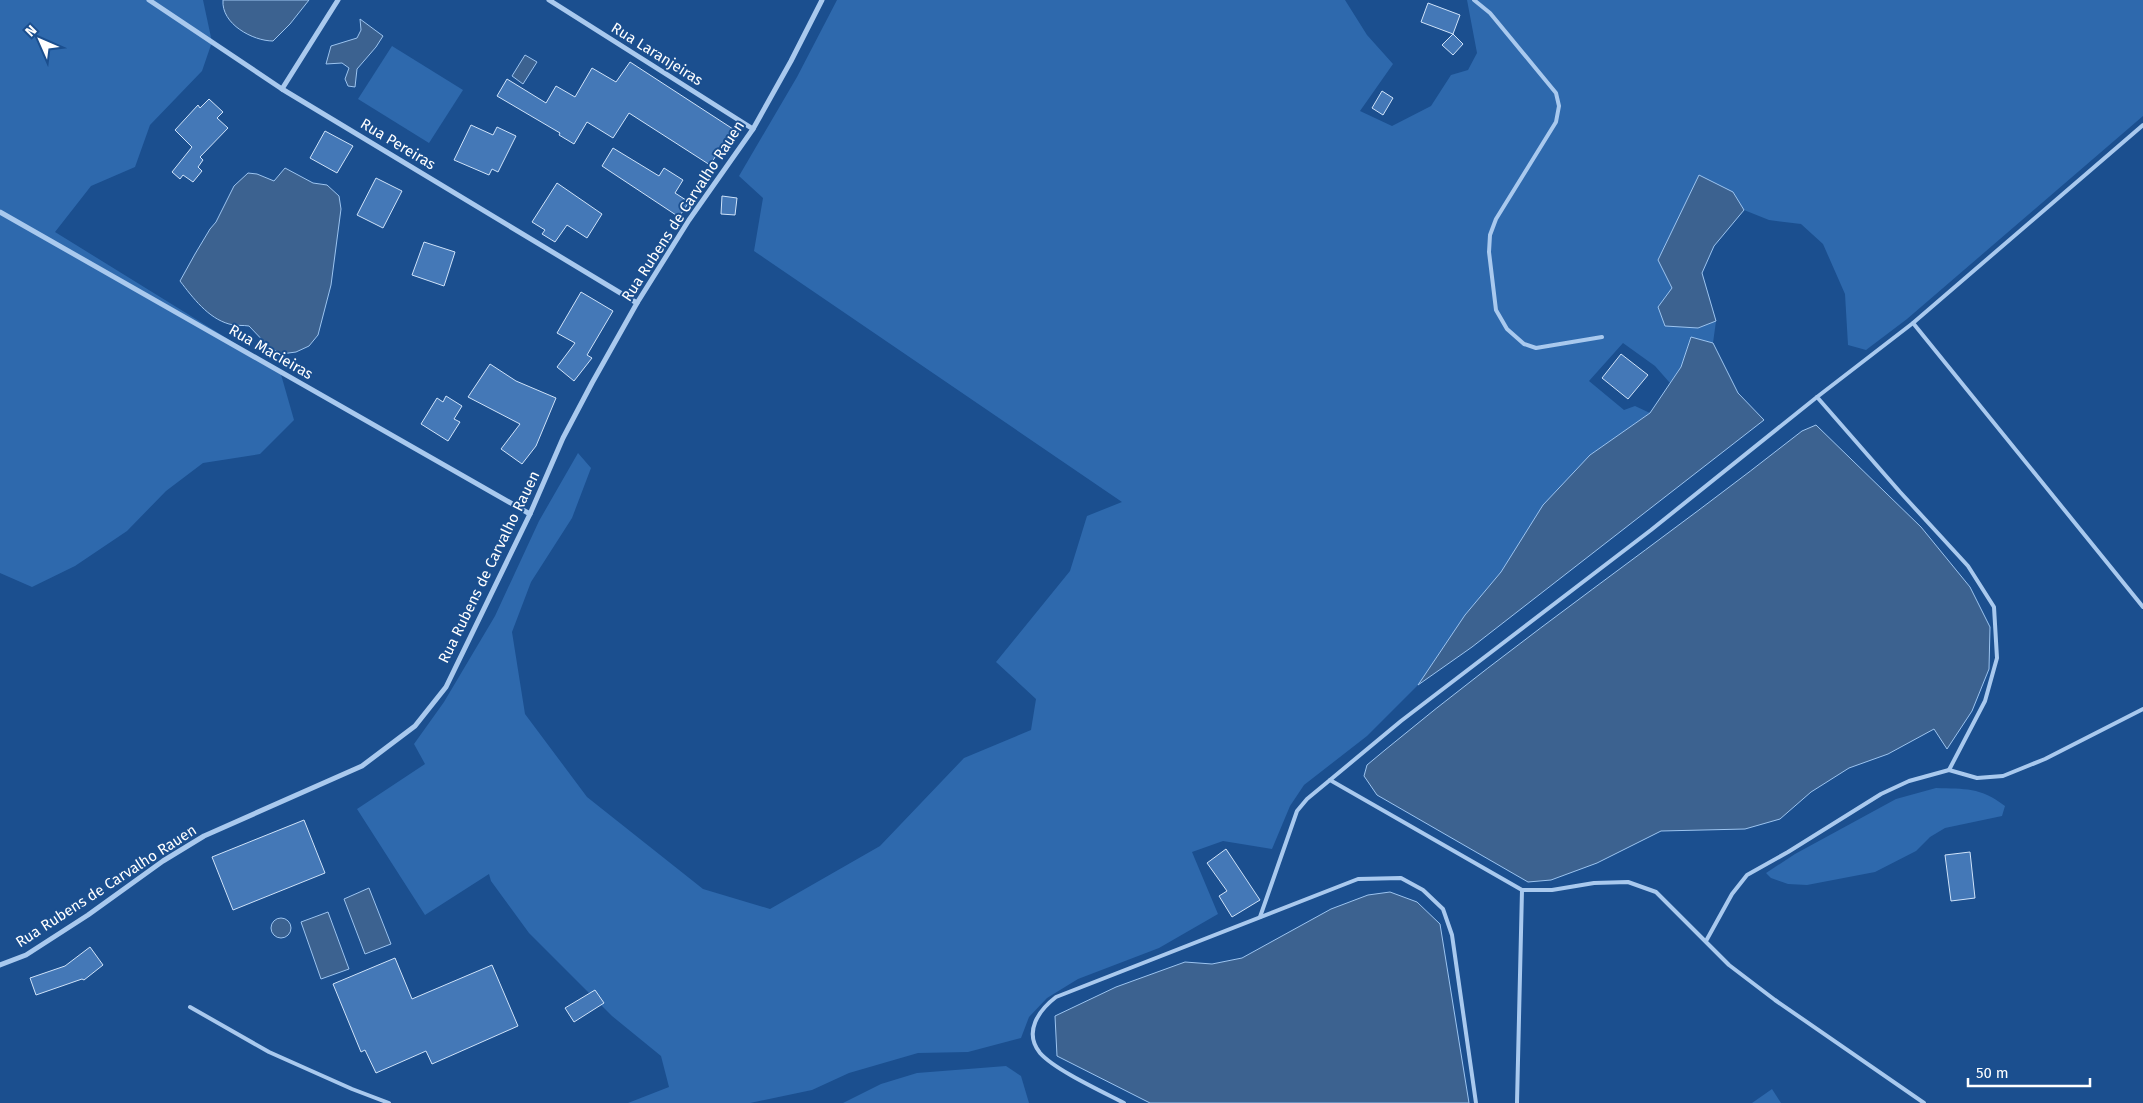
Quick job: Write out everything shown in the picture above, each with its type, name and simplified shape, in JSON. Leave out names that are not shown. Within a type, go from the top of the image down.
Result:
[{"type":"street","name":"Rua Pereiras","points":[[149,0],[282,89],[637,303]]},
{"type":"street","points":[[282,89],[338,0]]},
{"type":"street","name":"Rua Laranjeiras","points":[[549,0],[753,129]]},
{"type":"street","name":"Rua Rubens de Carvalho Rauen","points":[[0,965],[26,955],[88,915],[163,861],[204,836],[362,766],[415,726],[446,687],[530,514],[563,438],[637,303],[689,220],[753,129],[822,0]]},
{"type":"street","name":"Rua Macieiras","points":[[0,212],[530,514]]},
{"type":"lane","points":[[1474,0],[1490,13],[1556,93],[1559,106],[1556,122],[1496,220],[1490,235],[1489,252],[1496,310],[1507,330],[1524,344],[1536,348],[1602,337]]},
{"type":"lane","points":[[1260,917],[1297,811],[1307,799],[1401,721],[1651,530],[1913,323],[2143,125]]},
{"type":"lane","points":[[1913,323],[2143,607]]},
{"type":"lane","points":[[1817,397],[1968,566],[1994,607],[1997,658],[1985,702],[1949,770]]},
{"type":"lane","points":[[1706,941],[1732,894],[1747,875],[1788,852],[1880,794],[1909,781],[1949,770],[1977,778],[2003,776],[2045,759],[2143,709]]},
{"type":"lane","points":[[1330,780],[1522,890],[1552,890],[1594,883],[1628,882],[1656,892],[1729,965],[1775,1000],[1924,1103]]},
{"type":"lane","points":[[1124,1103],[1058,1066],[1040,1053],[1032,1037],[1035,1020],[1044,1006],[1056,997],[1358,879],[1401,878],[1423,890],[1443,909],[1452,935],[1476,1103]]},
{"type":"lane","points":[[1516,1103],[1522,890]]},
{"type":"lane","points":[[190,1007],[269,1052],[352,1089],[389,1103]]},
{"type":"shaded area","points":[[0,0],[203,0],[212,42],[202,71],[150,125],[135,167],[91,186],[55,232],[280,371],[294,420],[260,454],[203,463],[166,491],[127,531],[75,566],[32,587],[0,573]]},
{"type":"shaded area","points":[[223,0],[309,0],[290,24],[273,41],[256,38],[233,24],[227,17]]},
{"type":"shaded area","points":[[837,0],[1345,0],[1367,35],[1393,64],[1360,111],[1392,126],[1431,106],[1451,75],[1468,70],[1477,53],[1467,0],[2143,0],[2143,116],[1907,319],[1866,350],[1848,345],[1845,294],[1823,244],[1801,224],[1769,220],[1744,210],[1733,192],[1675,226],[1658,260],[1698,328],[1716,321],[1713,343],[1691,338],[1681,367],[1670,383],[1655,366],[1623,343],[1589,381],[1624,410],[1635,406],[1650,413],[1590,455],[1501,572],[1465,615],[1418,685],[1367,736],[1304,785],[1290,806],[1272,849],[1223,841],[1192,852],[1218,914],[1159,948],[1078,979],[1047,998],[1029,1017],[1021,1038],[968,1052],[918,1053],[849,1073],[812,1090],[750,1103],[628,1103],[669,1087],[661,1056],[612,1016],[529,933],[491,881],[489,874],[425,915],[357,809],[425,764],[414,744],[444,702],[495,616],[539,521],[578,453],[591,468],[572,518],[531,582],[512,632],[525,714],[587,797],[703,889],[770,909],[880,846],[964,758],[1031,730],[1036,699],[996,662],[1070,571],[1087,516],[1122,502],[754,251],[763,198],[739,176],[797,77]]},
{"type":"shaded area","points":[[360,19],[383,36],[357,69],[355,87],[348,86],[345,79],[349,68],[342,63],[326,64],[331,46],[357,38],[361,30]]},
{"type":"shaded area","points":[[392,46],[463,90],[429,143],[358,99]]},
{"type":"shaded area","points":[[525,55],[537,62],[523,84],[512,76]]},
{"type":"shaded area","points":[[285,168],[313,183],[327,185],[339,196],[341,209],[331,285],[318,335],[309,346],[296,352],[281,354],[269,347],[249,326],[231,325],[214,317],[202,307],[180,281],[216,222],[234,186],[248,173],[257,174],[274,181]]},
{"type":"shaded area","points":[[1699,175],[1733,192],[1744,210],[1714,246],[1702,273],[1716,321],[1698,328],[1665,326],[1658,307],[1672,288],[1658,260]]},
{"type":"shaded area","points":[[1691,337],[1713,343],[1738,393],[1764,420],[1472,647],[1418,685],[1465,615],[1501,572],[1543,505],[1590,455],[1650,413],[1681,367]]},
{"type":"shaded area","points":[[1816,425],[1921,527],[1970,587],[1990,627],[1989,669],[1972,711],[1947,749],[1934,729],[1888,754],[1849,768],[1811,792],[1780,819],[1745,829],[1661,831],[1597,863],[1551,880],[1528,882],[1377,795],[1364,776],[1367,765],[1540,628],[1802,431]]},
{"type":"shaded area","points":[[1936,788],[1972,790],[1988,795],[2005,806],[2002,816],[1945,828],[1930,837],[1916,851],[1875,872],[1807,885],[1788,884],[1771,878],[1766,873],[1795,854],[1896,799]]},
{"type":"shaded area","points":[[369,888],[391,944],[365,954],[344,899]]},
{"type":"shaded area","points":[[1390,892],[1417,902],[1440,924],[1469,1103],[1150,1103],[1057,1056],[1055,1016],[1116,987],[1185,962],[1212,964],[1242,958],[1331,909],[1368,895]]},
{"type":"shaded area","points":[[328,912],[349,969],[321,979],[301,922]]},
{"type":"shaded area","points":[[281,918],[288,921],[291,928],[288,935],[281,938],[274,935],[271,928],[274,921]]},
{"type":"shaded area","points":[[1006,1066],[1021,1076],[1029,1103],[843,1103],[881,1084],[917,1073]]},
{"type":"shaded area","points":[[1772,1089],[1781,1103],[1752,1103]]},
{"type":"building","points":[[1428,3],[1460,15],[1453,34],[1421,22]]},
{"type":"building","points":[[1453,34],[1463,44],[1453,55],[1442,45]]},
{"type":"building","points":[[630,62],[733,129],[710,165],[629,113],[613,138],[587,122],[574,144],[559,135],[560,133],[497,96],[507,79],[546,103],[556,86],[575,97],[592,68],[616,82]]},
{"type":"building","points":[[1382,91],[1393,98],[1383,115],[1372,108]]},
{"type":"building","points":[[209,99],[223,112],[217,118],[228,128],[200,157],[203,160],[198,167],[202,171],[193,182],[183,175],[180,179],[172,172],[192,147],[175,130],[198,105],[200,108]]},
{"type":"building","points":[[471,125],[493,135],[497,127],[516,136],[498,172],[492,169],[489,175],[454,160]]},
{"type":"building","points":[[325,131],[353,146],[337,173],[310,158]]},
{"type":"building","points":[[613,148],[659,176],[664,168],[683,180],[675,193],[689,202],[679,217],[602,166]]},
{"type":"building","points":[[376,178],[402,191],[383,228],[357,215]]},
{"type":"building","points":[[557,183],[602,214],[587,238],[567,225],[555,242],[542,234],[545,230],[532,222]]},
{"type":"building","points":[[722,196],[737,198],[735,215],[721,214]]},
{"type":"building","points":[[424,242],[455,252],[444,286],[412,275]]},
{"type":"building","points":[[581,292],[613,311],[587,355],[592,358],[574,381],[557,367],[575,343],[557,333]]},
{"type":"building","points":[[1621,354],[1648,375],[1628,399],[1602,378]]},
{"type":"building","points":[[490,364],[516,381],[556,398],[536,446],[522,464],[501,449],[520,424],[468,397]]},
{"type":"building","points":[[446,396],[462,406],[454,419],[460,422],[448,441],[421,424],[437,398],[443,402]]},
{"type":"building","points":[[304,820],[325,873],[233,910],[212,857]]},
{"type":"building","points":[[1226,849],[1260,900],[1232,917],[1219,896],[1227,891],[1207,863]]},
{"type":"building","points":[[1970,852],[1975,898],[1951,901],[1945,855]]},
{"type":"building","points":[[90,947],[103,965],[84,980],[82,979],[36,995],[30,978],[65,966]]},
{"type":"building","points":[[395,958],[412,999],[492,965],[518,1026],[432,1064],[426,1051],[376,1073],[365,1050],[361,1052],[333,984]]},
{"type":"building","points":[[595,990],[604,1003],[574,1022],[565,1008]]}]
